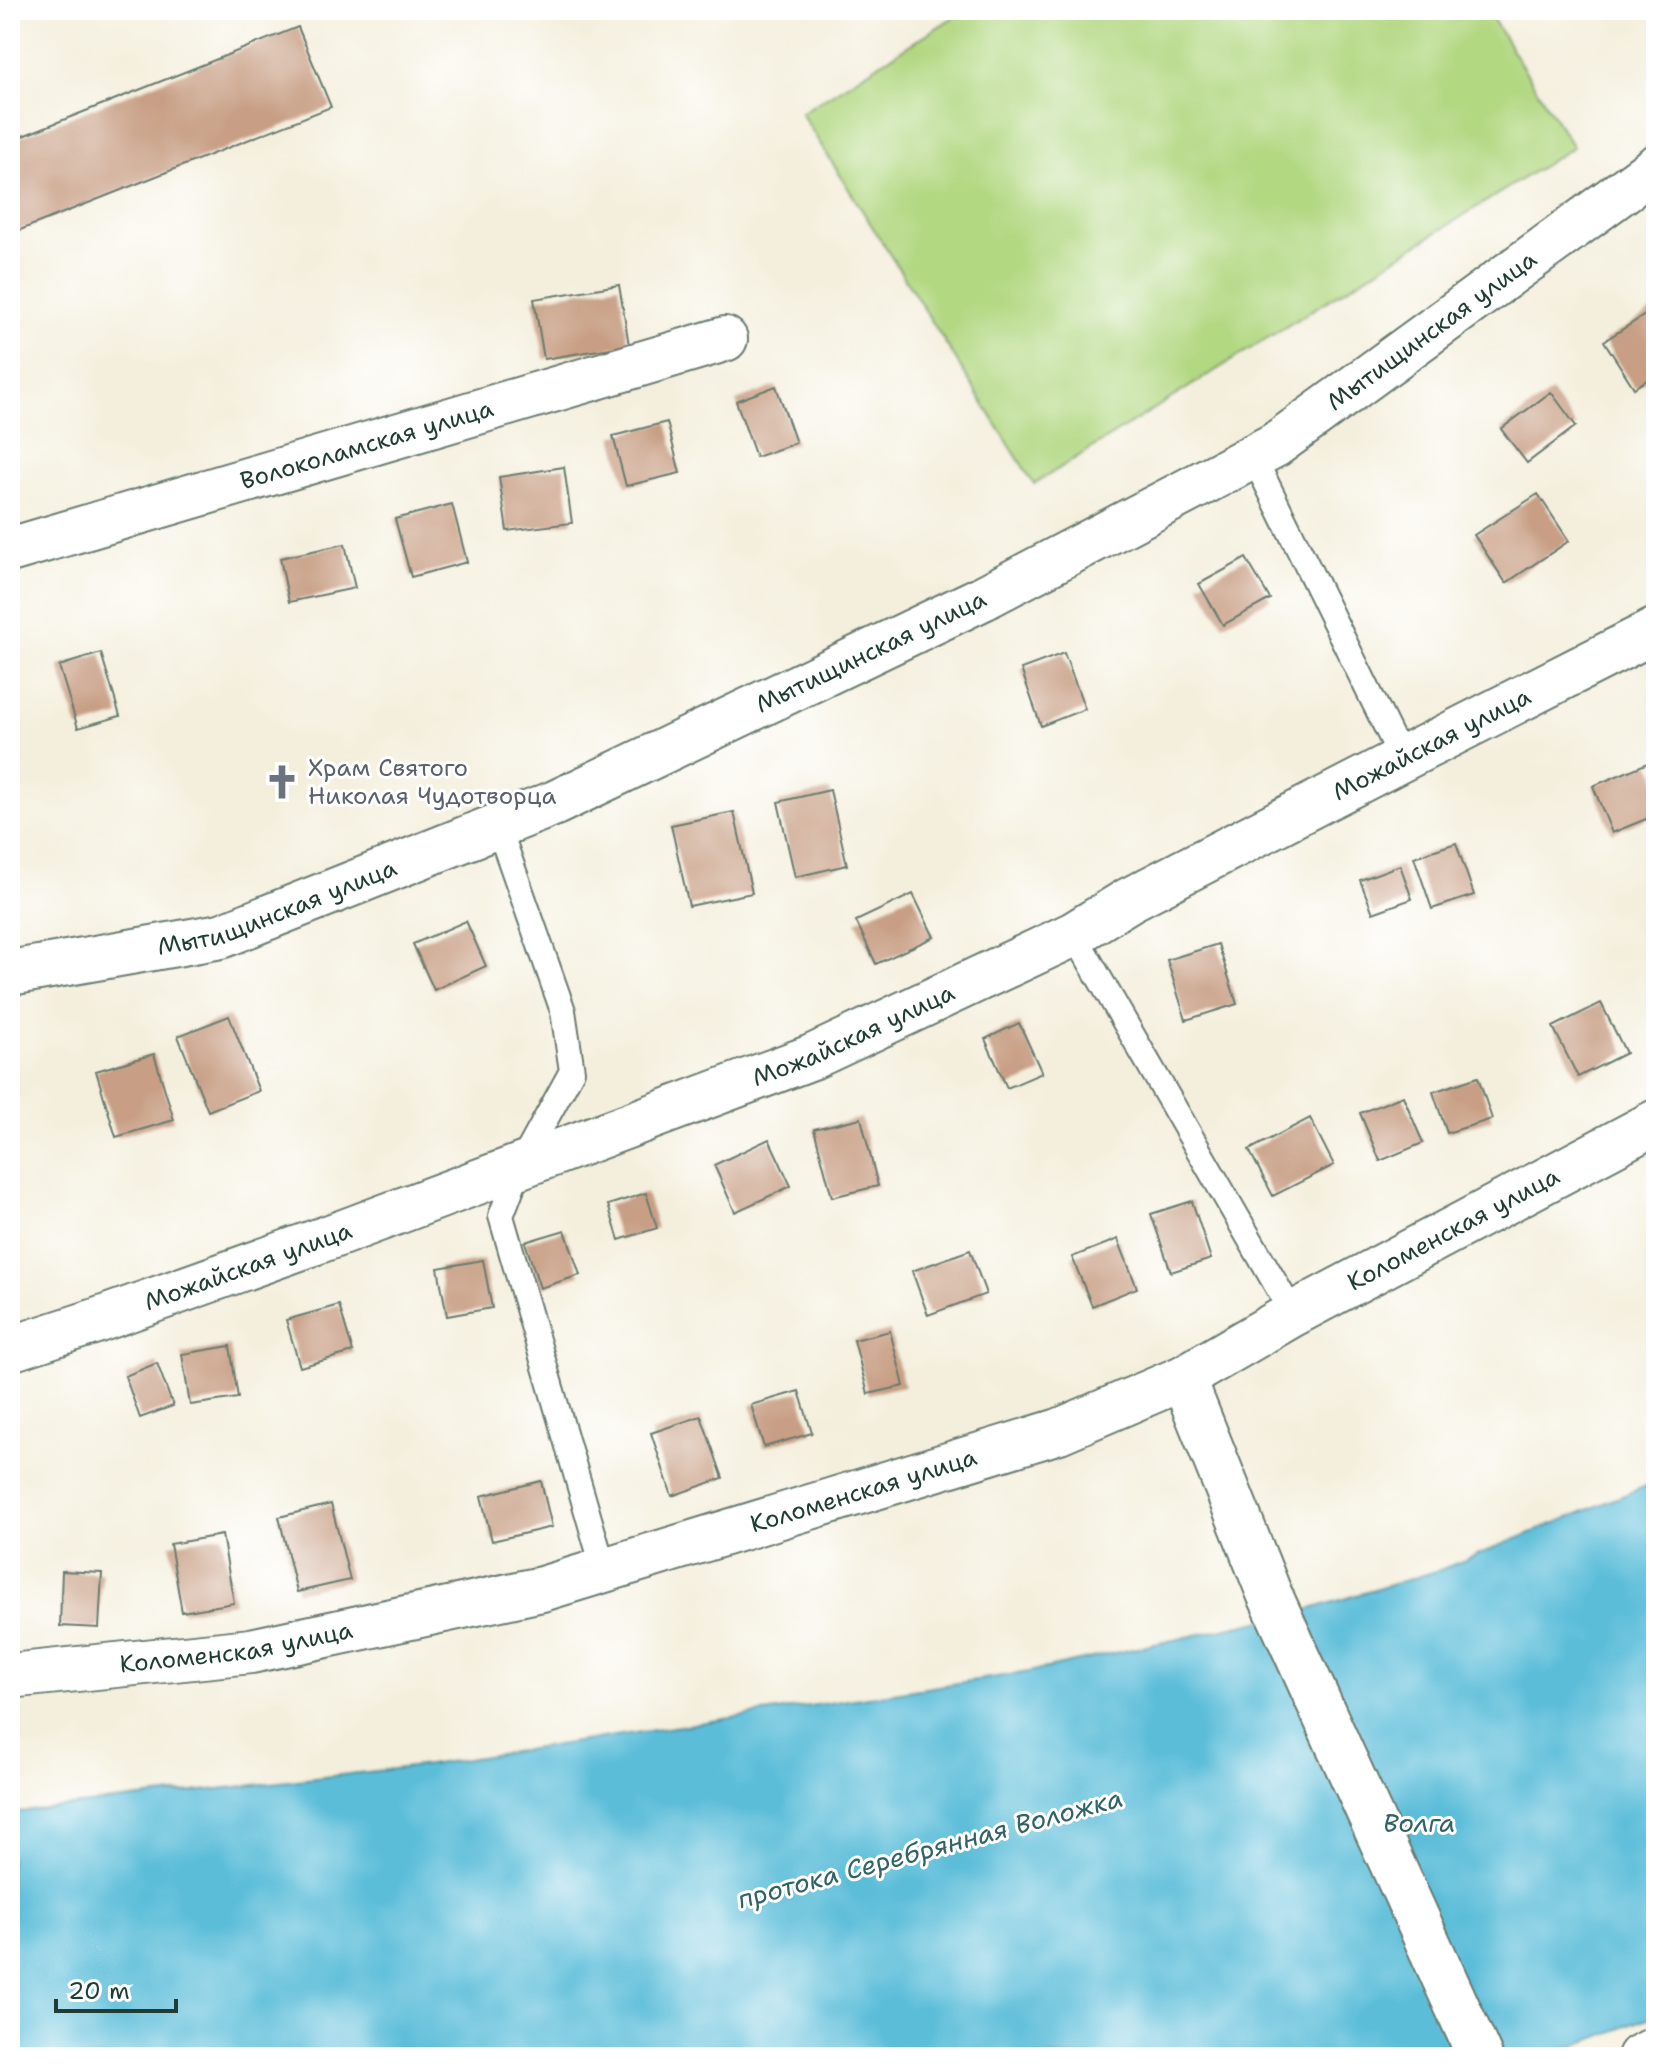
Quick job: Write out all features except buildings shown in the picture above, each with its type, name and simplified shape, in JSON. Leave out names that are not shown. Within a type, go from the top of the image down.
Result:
[{"type":"street","name":"Мытищинская улица","points":[[10,973],[221,936],[555,803],[983,598],[1275,445],[1656,167]]},
{"type":"street","name":"Волоколамская улица","points":[[10,550],[725,339]]},
{"type":"street","name":"Можайская улица","points":[[10,1349],[311,1244],[812,1057],[1074,934],[1129,900],[1656,630]]},
{"type":"street","name":"Коломенская улица","points":[[10,1676],[251,1651],[542,1589],[1059,1431],[1183,1378],[1293,1314],[1656,1122]]},
{"type":"street","points":[[1183,1378],[1269,1593],[1480,2057]]},
{"type":"street","points":[[1640,2057],[1656,2049]]},
{"type":"lane","points":[[1253,456],[1402,759]]},
{"type":"lane","points":[[498,826],[563,1011],[572,1071],[520,1166],[501,1216],[604,1570]]},
{"type":"lane","points":[[1074,934],[1293,1314]]},
{"type":"green space","points":[[965,10],[1487,10],[1573,147],[1034,484],[801,113]]},
{"type":"water","name":"Волга","points":[[1656,1482],[1656,2015],[1546,2057],[10,2057],[10,1813],[428,1765],[1029,1672],[1304,1611],[1440,1570]]},
{"type":"place","name":"Храм Святого Николая Чудотворца","points":[[282,782]]},
{"type":"water label","name":"протока Серебрянная Воложка","points":[[930,1848]]}]
